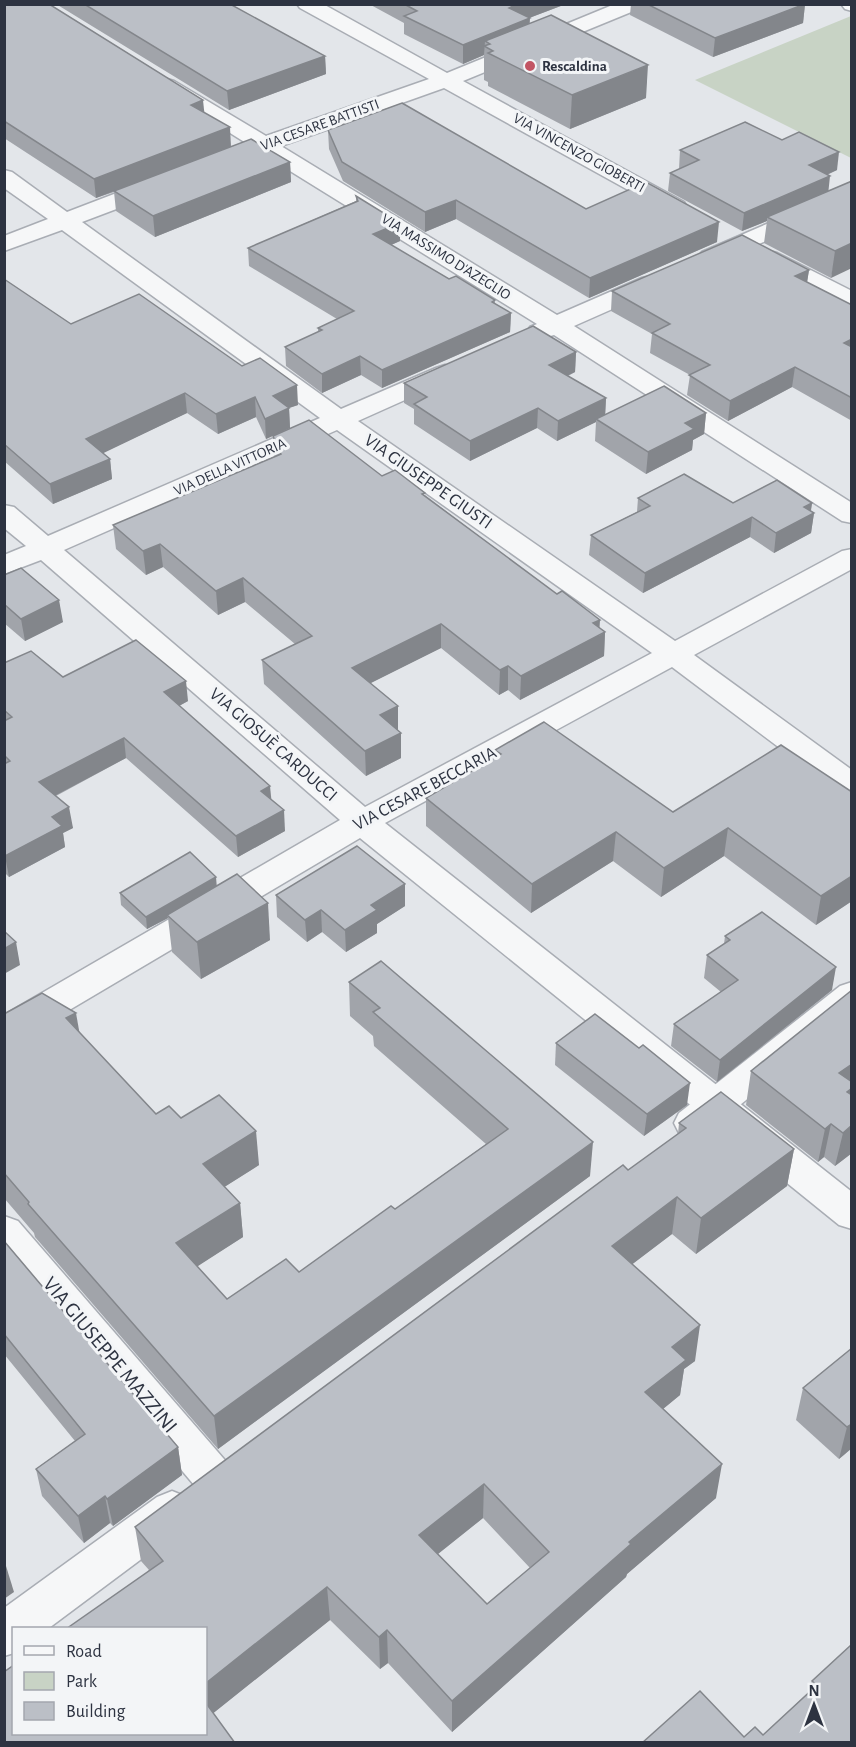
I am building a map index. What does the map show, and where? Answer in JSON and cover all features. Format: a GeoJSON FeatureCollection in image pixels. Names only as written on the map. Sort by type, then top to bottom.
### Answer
{"type":"FeatureCollection","features":[{"type":"Feature","properties":{"kind":"street","name":"VIA VINCENZO GIOBERTI"},"geometry":{"type":"LineString","coordinates":[[307,4],[690,215]]}},
{"type":"Feature","properties":{"kind":"street","name":"VIA CESARE BATTISTI"},"geometry":{"type":"LineString","coordinates":[[234,156],[447,80],[634,4]]}},
{"type":"Feature","properties":{"kind":"street","name":"VIA MASSIMO D'AZEGLIO"},"geometry":{"type":"LineString","coordinates":[[146,72],[556,325],[852,515]]}},
{"type":"Feature","properties":{"kind":"street","name":"VIA GIUSEPPE GIUSTI"},"geometry":{"type":"LineString","coordinates":[[4,177],[338,419],[675,655],[852,786]]}},
{"type":"Feature","properties":{"kind":"street"},"geometry":{"type":"LineString","coordinates":[[4,244],[180,177]]}},
{"type":"Feature","properties":{"kind":"street"},"geometry":{"type":"LineString","coordinates":[[512,344],[682,270],[731,238],[852,194]]}},
{"type":"Feature","properties":{"kind":"street"},"geometry":{"type":"LineString","coordinates":[[731,238],[852,301]]}},
{"type":"Feature","properties":{"kind":"street","name":"VIA DELLA VITTORIA"},"geometry":{"type":"LineString","coordinates":[[4,566],[469,363]]}},
{"type":"Feature","properties":{"kind":"street","name":"VIA GIOSUÈ CARDUCCI"},"geometry":{"type":"LineString","coordinates":[[4,513],[362,822],[852,1214]]}},
{"type":"Feature","properties":{"kind":"street","name":"VIA CESARE BECCARIA"},"geometry":{"type":"LineString","coordinates":[[4,1032],[362,822],[675,655],[852,557]]}},
{"type":"Feature","properties":{"kind":"street"},"geometry":{"type":"LineString","coordinates":[[669,1140],[717,1105],[852,996]]}},
{"type":"Feature","properties":{"kind":"street","name":"VIA GIUSEPPE MAZZINI"},"geometry":{"type":"LineString","coordinates":[[4,1232],[229,1468],[15,1627]]}},
{"type":"Feature","properties":{"kind":"green space"},"geometry":{"type":"Polygon","coordinates":[[[851,16],[851,158],[695,80],[851,16]]]}},
{"type":"Feature","properties":{"kind":"building"},"geometry":{"type":"Polygon","coordinates":[[[4,4],[49,4],[203,100],[191,105],[230,127],[94,179],[4,121],[4,4]]]}},
{"type":"Feature","properties":{"kind":"building"},"geometry":{"type":"Polygon","coordinates":[[[84,4],[230,4],[325,56],[227,91],[84,4]]]}},
{"type":"Feature","properties":{"kind":"building"},"geometry":{"type":"Polygon","coordinates":[[[404,4],[517,4],[509,8],[530,18],[463,45],[404,16],[417,11],[404,4]]]}},
{"type":"Feature","properties":{"kind":"building"},"geometry":{"type":"Polygon","coordinates":[[[647,4],[805,4],[715,38],[647,4]]]}},
{"type":"Feature","properties":{"kind":"building"},"geometry":{"type":"Polygon","coordinates":[[[551,15],[648,65],[572,95],[488,53],[493,51],[484,46],[490,44],[485,41],[551,15]]]}},
{"type":"Feature","properties":{"kind":"building"},"geometry":{"type":"Polygon","coordinates":[[[402,103],[586,209],[646,182],[719,222],[590,278],[456,200],[425,212],[342,162],[328,130],[402,103]]]}},
{"type":"Feature","properties":{"kind":"building"},"geometry":{"type":"Polygon","coordinates":[[[745,122],[782,140],[799,132],[839,152],[809,165],[830,176],[744,213],[670,173],[699,160],[680,150],[745,122]]]}},
{"type":"Feature","properties":{"kind":"building"},"geometry":{"type":"Polygon","coordinates":[[[251,139],[290,162],[153,216],[114,191],[251,139]]]}},
{"type":"Feature","properties":{"kind":"building"},"geometry":{"type":"Polygon","coordinates":[[[852,181],[852,243],[835,251],[767,217],[852,181]]]}},
{"type":"Feature","properties":{"kind":"building"},"geometry":{"type":"Polygon","coordinates":[[[356,196],[400,223],[373,234],[449,279],[456,276],[495,300],[492,302],[511,313],[382,370],[360,356],[322,374],[285,347],[322,330],[318,328],[354,311],[248,248],[358,201],[356,196]]]}},
{"type":"Feature","properties":{"kind":"building"},"geometry":{"type":"Polygon","coordinates":[[[742,235],[809,270],[795,276],[852,305],[852,339],[844,343],[852,347],[852,398],[795,367],[730,401],[689,375],[710,365],[652,333],[670,324],[612,291],[742,235]]]}},
{"type":"Feature","properties":{"kind":"building"},"geometry":{"type":"Polygon","coordinates":[[[4,279],[71,324],[139,294],[242,366],[260,358],[297,385],[273,396],[289,408],[265,419],[255,397],[216,414],[185,393],[86,439],[110,459],[50,484],[4,444],[4,279]]]}},
{"type":"Feature","properties":{"kind":"building"},"geometry":{"type":"Polygon","coordinates":[[[533,326],[576,352],[549,365],[606,398],[558,421],[538,408],[470,441],[414,404],[427,397],[404,383],[533,326]]]}},
{"type":"Feature","properties":{"kind":"building"},"geometry":{"type":"Polygon","coordinates":[[[664,386],[706,413],[685,423],[694,429],[648,452],[596,419],[664,386]]]}},
{"type":"Feature","properties":{"kind":"building"},"geometry":{"type":"Polygon","coordinates":[[[309,420],[382,476],[395,470],[425,493],[422,494],[557,594],[562,591],[600,620],[593,623],[605,632],[521,676],[508,666],[500,670],[441,624],[352,668],[398,706],[380,715],[401,733],[365,751],[262,660],[312,636],[243,578],[216,591],[160,544],[143,551],[113,525],[281,454],[273,436],[309,420]]]}},
{"type":"Feature","properties":{"kind":"building"},"geometry":{"type":"Polygon","coordinates":[[[684,474],[733,503],[777,480],[812,503],[804,507],[814,513],[776,533],[752,517],[645,573],[591,535],[650,506],[638,498],[684,474]]]}},
{"type":"Feature","properties":{"kind":"building"},"geometry":{"type":"Polygon","coordinates":[[[21,568],[59,600],[21,619],[4,604],[4,575],[21,568]]]}},
{"type":"Feature","properties":{"kind":"building"},"geometry":{"type":"Polygon","coordinates":[[[136,640],[186,681],[164,692],[270,786],[261,791],[284,810],[236,836],[124,738],[39,782],[69,807],[52,817],[62,826],[5,856],[4,764],[10,761],[4,755],[4,721],[12,717],[4,710],[4,663],[31,651],[63,677],[136,640]]]}},
{"type":"Feature","properties":{"kind":"building"},"geometry":{"type":"Polygon","coordinates":[[[544,722],[673,812],[781,745],[852,792],[852,876],[821,896],[728,828],[664,868],[616,832],[532,884],[426,798],[501,754],[495,750],[544,722]]]}},
{"type":"Feature","properties":{"kind":"building"},"geometry":{"type":"Polygon","coordinates":[[[357,846],[405,884],[371,905],[377,910],[345,930],[321,910],[305,920],[276,895],[357,846]]]}},
{"type":"Feature","properties":{"kind":"building"},"geometry":{"type":"Polygon","coordinates":[[[190,852],[216,877],[146,917],[120,893],[190,852]]]}},
{"type":"Feature","properties":{"kind":"building"},"geometry":{"type":"Polygon","coordinates":[[[237,874],[268,903],[197,942],[167,915],[237,874]]]}},
{"type":"Feature","properties":{"kind":"building"},"geometry":{"type":"Polygon","coordinates":[[[762,912],[836,967],[720,1060],[674,1024],[738,980],[707,955],[730,940],[725,936],[762,912]]]}},
{"type":"Feature","properties":{"kind":"building"},"geometry":{"type":"Polygon","coordinates":[[[4,931],[16,942],[4,949],[4,931]]]}},
{"type":"Feature","properties":{"kind":"building"},"geometry":{"type":"Polygon","coordinates":[[[381,961],[593,1142],[214,1416],[28,1204],[29,1202],[4,1173],[4,1014],[42,993],[76,1013],[66,1018],[156,1114],[169,1106],[181,1118],[219,1095],[256,1131],[203,1164],[240,1203],[176,1243],[227,1299],[286,1259],[299,1272],[391,1206],[395,1209],[508,1129],[373,1012],[380,1008],[349,982],[381,961]]]}},
{"type":"Feature","properties":{"kind":"building"},"geometry":{"type":"Polygon","coordinates":[[[852,990],[852,1064],[839,1073],[852,1082],[852,1088],[847,1092],[852,1095],[852,1125],[843,1133],[831,1124],[825,1129],[751,1071],[852,990]]]}},
{"type":"Feature","properties":{"kind":"building"},"geometry":{"type":"Polygon","coordinates":[[[595,1014],[639,1048],[643,1045],[690,1083],[647,1114],[556,1043],[595,1014]]]}},
{"type":"Feature","properties":{"kind":"building"},"geometry":{"type":"Polygon","coordinates":[[[721,1092],[794,1149],[701,1218],[677,1197],[612,1246],[700,1325],[672,1347],[686,1360],[645,1392],[722,1464],[629,1542],[631,1544],[452,1701],[387,1630],[379,1637],[327,1587],[207,1682],[207,1627],[69,1627],[163,1561],[135,1527],[623,1165],[628,1170],[686,1128],[679,1123],[721,1092]],[[484,1484],[419,1535],[487,1604],[549,1552],[484,1484]]]}},
{"type":"Feature","properties":{"kind":"building"},"geometry":{"type":"Polygon","coordinates":[[[4,1241],[178,1447],[107,1499],[105,1496],[78,1516],[36,1469],[85,1434],[4,1334],[4,1241]]]}},
{"type":"Feature","properties":{"kind":"building"},"geometry":{"type":"Polygon","coordinates":[[[852,1348],[852,1424],[847,1427],[803,1388],[852,1348]]]}},
{"type":"Feature","properties":{"kind":"building"},"geometry":{"type":"Polygon","coordinates":[[[851,1645],[852,1743],[642,1743],[700,1691],[744,1737],[755,1727],[763,1735],[817,1685],[812,1681],[851,1645]]]}},
{"type":"Feature","properties":{"kind":"building"},"geometry":{"type":"Polygon","coordinates":[[[12,1666],[12,1735],[207,1735],[207,1704],[235,1743],[4,1743],[4,1672],[12,1666]]]}},
{"type":"Feature","properties":{"kind":"place","name":"Rescaldina"},"geometry":{"type":"Point","coordinates":[530,66]}}]}
